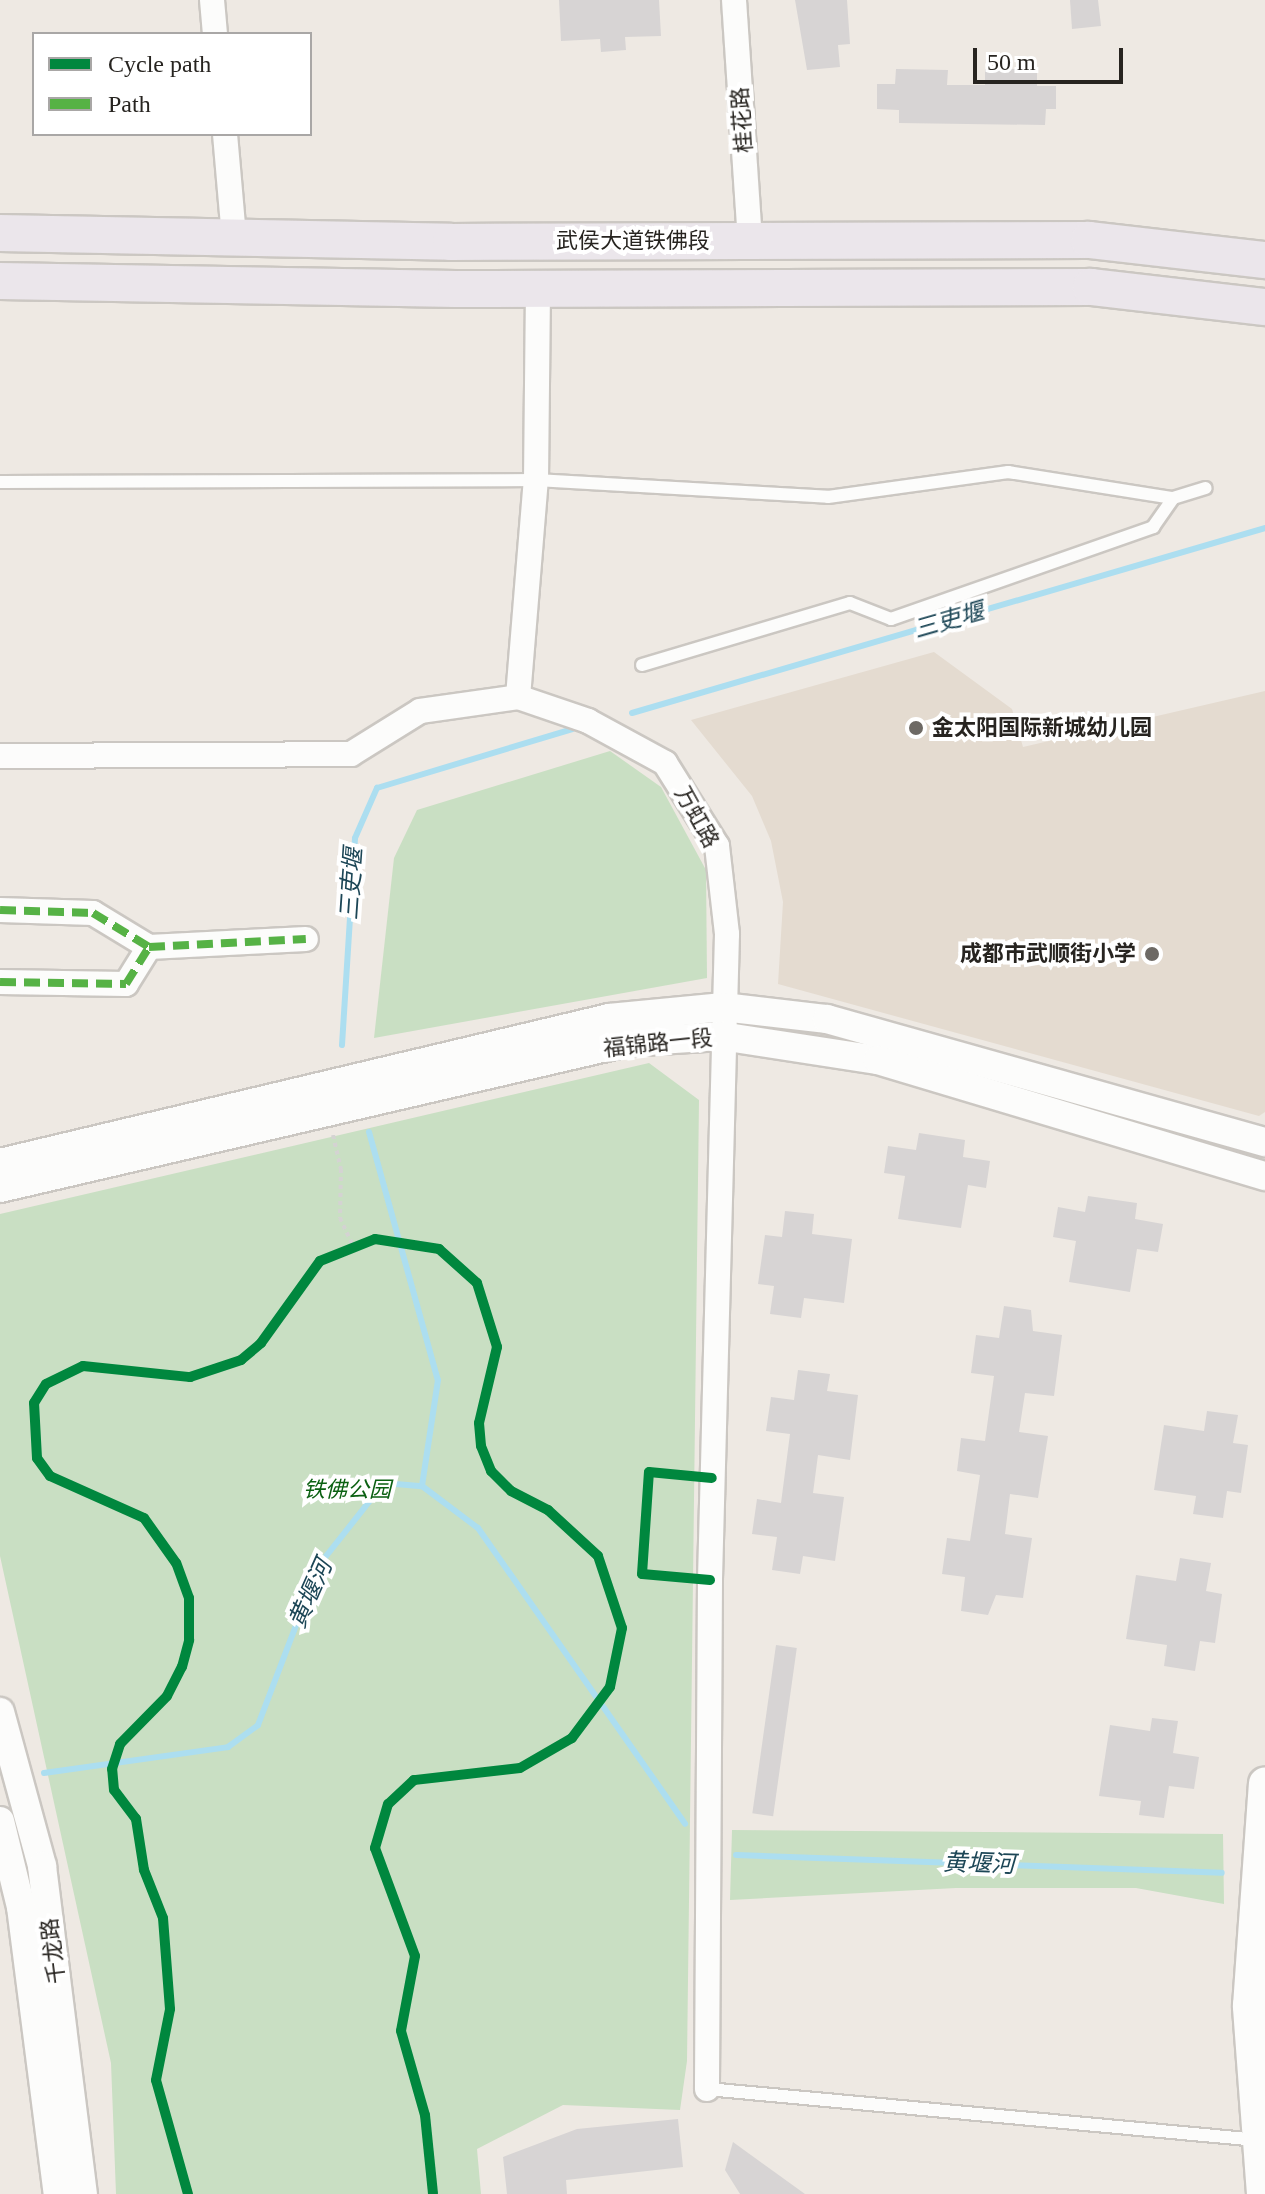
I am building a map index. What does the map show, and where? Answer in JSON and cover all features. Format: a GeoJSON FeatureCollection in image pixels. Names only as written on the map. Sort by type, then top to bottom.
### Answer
{"type":"FeatureCollection","features":[{"type":"Feature","properties":{"kind":"main road","name":"武侯大道铁佛段"},"geometry":{"type":"LineString","coordinates":[[0,233],[750,241],[1089,240],[1265,260]]}},
{"type":"Feature","properties":{"kind":"main road"},"geometry":{"type":"LineString","coordinates":[[0,281],[538,289],[1091,287],[1265,307]]}},
{"type":"Feature","properties":{"kind":"main road"},"geometry":{"type":"LineString","coordinates":[[1263,2194],[1250,1942],[1265,1784]]}},
{"type":"Feature","properties":{"kind":"street"},"geometry":{"type":"LineString","coordinates":[[212,0],[215,32]]}},
{"type":"Feature","properties":{"kind":"street","name":"桂花路"},"geometry":{"type":"LineString","coordinates":[[734,0],[750,241]]}},
{"type":"Feature","properties":{"kind":"street"},"geometry":{"type":"LineString","coordinates":[[225,136],[234,236]]}},
{"type":"Feature","properties":{"kind":"street"},"geometry":{"type":"LineString","coordinates":[[0,756],[351,754],[420,711],[518,697],[536,480],[538,289]]}},
{"type":"Feature","properties":{"kind":"street","name":"万虹路"},"geometry":{"type":"LineString","coordinates":[[518,697],[588,721],[665,763],[717,846],[727,934],[721,1036],[707,2089]]}},
{"type":"Feature","properties":{"kind":"street"},"geometry":{"type":"LineString","coordinates":[[0,910],[93,913],[149,947],[306,939]]}},
{"type":"Feature","properties":{"kind":"street"},"geometry":{"type":"LineString","coordinates":[[0,982],[126,984],[149,947]]}},
{"type":"Feature","properties":{"kind":"street","name":"福锦路一段"},"geometry":{"type":"LineString","coordinates":[[0,1163],[609,1018],[723,1007],[827,1019],[1265,1142]]}},
{"type":"Feature","properties":{"kind":"street","name":"福锦路一段"},"geometry":{"type":"LineString","coordinates":[[0,1188],[628,1042],[721,1036],[878,1060],[1265,1176]]}},
{"type":"Feature","properties":{"kind":"street","name":"千龙路"},"geometry":{"type":"LineString","coordinates":[[0,1712],[42,1866],[83,2194]]}},
{"type":"Feature","properties":{"kind":"street","name":"千龙路"},"geometry":{"type":"LineString","coordinates":[[0,1821],[21,1907],[58,2194]]}},
{"type":"Feature","properties":{"kind":"lane"},"geometry":{"type":"LineString","coordinates":[[0,482],[536,480],[828,497],[1008,472],[1173,498],[1205,488]]}},
{"type":"Feature","properties":{"kind":"lane"},"geometry":{"type":"LineString","coordinates":[[642,665],[850,603],[891,619],[1153,527],[1173,498]]}},
{"type":"Feature","properties":{"kind":"lane"},"geometry":{"type":"LineString","coordinates":[[707,2089],[1259,2141]]}},
{"type":"Feature","properties":{"kind":"path"},"geometry":{"type":"LineString","coordinates":[[328,1112],[341,1169],[340,1218],[358,1242],[339,1250]]}},
{"type":"Feature","properties":{"kind":"shaded area"},"geometry":{"type":"Polygon","coordinates":[[[934,652],[1012,709],[1023,747],[1265,691],[1265,1112],[1259,1116],[778,984],[783,902],[771,841],[752,796],[691,720],[934,652]]]}},
{"type":"Feature","properties":{"kind":"green space"},"geometry":{"type":"Polygon","coordinates":[[[610,751],[661,787],[706,870],[707,978],[374,1038],[394,858],[417,810],[610,751]]]}},
{"type":"Feature","properties":{"kind":"green space","name":"铁佛公园"},"geometry":{"type":"Polygon","coordinates":[[[649,1063],[699,1100],[687,2061],[680,2110],[563,2105],[477,2149],[481,2194],[116,2194],[111,2063],[0,1556],[0,1214],[649,1063]]]}},
{"type":"Feature","properties":{"kind":"green space"},"geometry":{"type":"Polygon","coordinates":[[[732,1830],[1223,1834],[1224,1904],[1136,1888],[956,1888],[730,1900],[732,1830]]]}},
{"type":"Feature","properties":{"kind":"building"},"geometry":{"type":"Polygon","coordinates":[[[559,0],[659,0],[661,36],[625,37],[626,50],[601,52],[600,39],[561,41],[559,0]]]}},
{"type":"Feature","properties":{"kind":"building"},"geometry":{"type":"Polygon","coordinates":[[[795,0],[847,0],[850,44],[838,45],[840,67],[807,70],[795,0]]]}},
{"type":"Feature","properties":{"kind":"building"},"geometry":{"type":"Polygon","coordinates":[[[1070,0],[1098,0],[1101,26],[1072,29],[1070,0]]]}},
{"type":"Feature","properties":{"kind":"building"},"geometry":{"type":"Polygon","coordinates":[[[896,69],[948,70],[947,85],[985,85],[985,69],[1037,69],[1037,86],[1056,86],[1056,109],[1046,109],[1045,125],[899,123],[899,110],[877,109],[877,84],[895,84],[896,69]]]}},
{"type":"Feature","properties":{"kind":"building"},"geometry":{"type":"Polygon","coordinates":[[[919,1133],[965,1140],[963,1157],[990,1161],[986,1188],[968,1185],[961,1228],[898,1219],[905,1176],[884,1173],[888,1146],[916,1150],[919,1133]]]}},
{"type":"Feature","properties":{"kind":"building"},"geometry":{"type":"Polygon","coordinates":[[[1088,1196],[1137,1203],[1135,1219],[1163,1224],[1158,1252],[1137,1249],[1130,1292],[1069,1282],[1076,1241],[1053,1237],[1058,1207],[1085,1212],[1088,1196]]]}},
{"type":"Feature","properties":{"kind":"building"},"geometry":{"type":"Polygon","coordinates":[[[785,1211],[814,1214],[812,1234],[852,1239],[844,1303],[804,1298],[801,1318],[770,1314],[774,1286],[758,1284],[765,1235],[782,1237],[785,1211]]]}},
{"type":"Feature","properties":{"kind":"building"},"geometry":{"type":"Polygon","coordinates":[[[1004,1306],[1031,1310],[1033,1331],[1062,1335],[1054,1396],[1025,1393],[1019,1432],[1048,1436],[1038,1498],[1010,1494],[1005,1534],[1032,1538],[1023,1598],[996,1595],[988,1615],[961,1611],[965,1577],[942,1574],[947,1538],[970,1541],[980,1475],[957,1471],[961,1438],[985,1441],[994,1376],[971,1373],[976,1335],[999,1338],[1004,1306]]]}},
{"type":"Feature","properties":{"kind":"building"},"geometry":{"type":"Polygon","coordinates":[[[798,1370],[830,1374],[827,1391],[858,1395],[850,1460],[818,1455],[813,1493],[844,1497],[835,1561],[803,1556],[800,1574],[772,1570],[777,1537],[752,1534],[757,1499],[781,1503],[790,1434],[766,1431],[771,1397],[794,1400],[798,1370]]]}},
{"type":"Feature","properties":{"kind":"building"},"geometry":{"type":"Polygon","coordinates":[[[1207,1411],[1238,1415],[1233,1443],[1248,1445],[1241,1493],[1227,1491],[1223,1518],[1193,1514],[1196,1496],[1154,1490],[1164,1425],[1204,1431],[1207,1411]]]}},
{"type":"Feature","properties":{"kind":"building"},"geometry":{"type":"Polygon","coordinates":[[[1180,1558],[1211,1563],[1206,1591],[1222,1594],[1215,1643],[1200,1641],[1195,1671],[1164,1666],[1167,1645],[1126,1639],[1136,1575],[1176,1581],[1180,1558]]]}},
{"type":"Feature","properties":{"kind":"building"},"geometry":{"type":"Polygon","coordinates":[[[776,1645],[797,1648],[773,1816],[752,1813],[776,1645]]]}},
{"type":"Feature","properties":{"kind":"building"},"geometry":{"type":"Polygon","coordinates":[[[1152,1718],[1178,1721],[1173,1753],[1199,1757],[1194,1789],[1169,1786],[1164,1818],[1139,1815],[1141,1801],[1099,1796],[1110,1725],[1150,1731],[1152,1718]]]}},
{"type":"Feature","properties":{"kind":"building"},"geometry":{"type":"Polygon","coordinates":[[[678,2119],[683,2167],[566,2180],[567,2194],[507,2194],[503,2157],[577,2129],[678,2119]]]}},
{"type":"Feature","properties":{"kind":"building"},"geometry":{"type":"Polygon","coordinates":[[[733,2142],[805,2194],[740,2194],[725,2170],[733,2142]]]}},
{"type":"Feature","properties":{"kind":"waterway","name":"三吏堰"},"geometry":{"type":"LineString","coordinates":[[632,713],[1265,528]]}},
{"type":"Feature","properties":{"kind":"waterway","name":"三吏堰"},"geometry":{"type":"LineString","coordinates":[[342,1045],[355,838],[377,788],[572,729]]}},
{"type":"Feature","properties":{"kind":"waterway","name":"三吏堰"},"geometry":{"type":"LineString","coordinates":[[369,1132],[438,1380],[422,1486]]}},
{"type":"Feature","properties":{"kind":"waterway","name":"黄堰河"},"geometry":{"type":"LineString","coordinates":[[44,1773],[228,1747],[258,1725],[319,1565],[384,1483],[422,1486],[478,1528],[685,1824]]}},
{"type":"Feature","properties":{"kind":"waterway","name":"黄堰河"},"geometry":{"type":"LineString","coordinates":[[736,1855],[1222,1873]]}},
{"type":"Feature","properties":{"kind":"marked path"},"geometry":{"type":"LineString","coordinates":[[0,910],[93,913],[149,947]]}},
{"type":"Feature","properties":{"kind":"marked path"},"geometry":{"type":"LineString","coordinates":[[0,982],[126,984],[149,947],[306,939]]}},
{"type":"Feature","properties":{"kind":"cycle path"},"geometry":{"type":"LineString","coordinates":[[188,2194],[156,2080],[170,2009],[163,1918],[144,1870],[136,1819],[114,1790],[112,1769],[120,1744],[167,1696],[182,1667],[189,1640],[189,1598],[176,1563],[144,1518],[50,1476],[37,1458],[34,1403],[46,1384],[83,1366],[190,1377],[241,1360],[261,1343],[320,1261],[375,1239],[439,1249],[477,1283],[497,1347],[479,1423],[481,1446],[491,1471],[511,1491],[548,1510],[598,1556],[622,1628],[610,1687],[572,1738],[520,1768],[414,1780],[388,1804],[375,1848],[415,1956],[401,2031],[425,2115],[433,2194]]}},
{"type":"Feature","properties":{"kind":"cycle path"},"geometry":{"type":"LineString","coordinates":[[710,1580],[642,1574],[649,1472],[712,1478]]}},
{"type":"Feature","properties":{"kind":"place","name":"金太阳国际新城幼儿园"},"geometry":{"type":"Point","coordinates":[916,728]}},
{"type":"Feature","properties":{"kind":"place","name":"成都市武顺街小学"},"geometry":{"type":"Point","coordinates":[1152,954]}}]}
